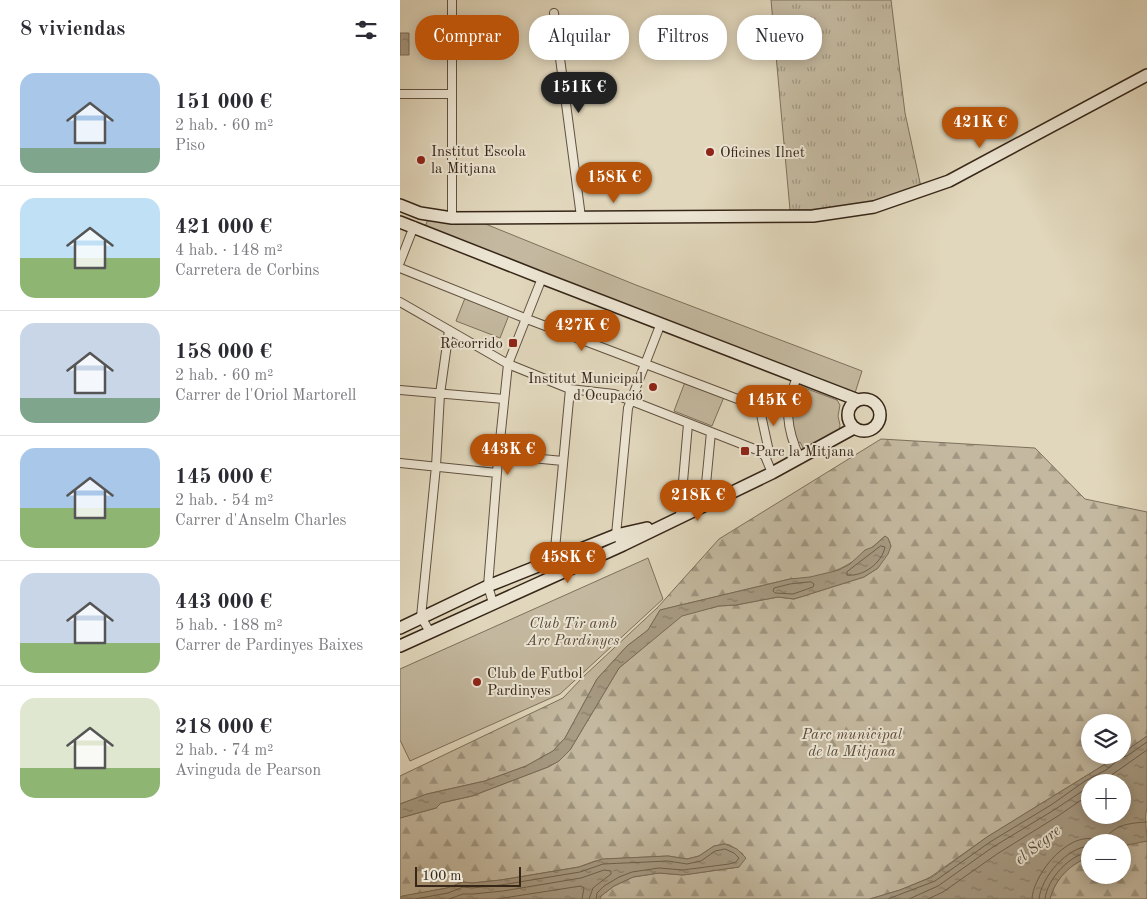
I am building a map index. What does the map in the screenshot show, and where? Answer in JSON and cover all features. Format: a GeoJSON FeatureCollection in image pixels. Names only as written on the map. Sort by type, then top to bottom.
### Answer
{"type":"FeatureCollection","features":[{"type":"Feature","properties":{"kind":"street"},"geometry":{"type":"LineString","coordinates":[[452,0],[452,218]]}},
{"type":"Feature","properties":{"kind":"street"},"geometry":{"type":"LineString","coordinates":[[554,13],[580,217]]}},
{"type":"Feature","properties":{"kind":"street"},"geometry":{"type":"LineString","coordinates":[[400,205],[420,213],[452,218],[807,216],[874,207],[949,181],[1147,75]]}},
{"type":"Feature","properties":{"kind":"street"},"geometry":{"type":"LineString","coordinates":[[400,94],[452,94]]}},
{"type":"Feature","properties":{"kind":"street"},"geometry":{"type":"LineString","coordinates":[[400,262],[420,213]]}},
{"type":"Feature","properties":{"kind":"street"},"geometry":{"type":"LineString","coordinates":[[400,222],[661,323],[852,401],[868,400],[873,402],[877,406],[880,416],[877,425],[864,432],[854,428],[848,416],[852,401]]}},
{"type":"Feature","properties":{"kind":"street"},"geometry":{"type":"LineString","coordinates":[[400,268],[758,408],[768,447],[765,456]]}},
{"type":"Feature","properties":{"kind":"street"},"geometry":{"type":"LineString","coordinates":[[493,603],[488,586],[498,455],[508,364],[542,278]]}},
{"type":"Feature","properties":{"kind":"street"},"geometry":{"type":"LineString","coordinates":[[400,302],[508,364],[570,389],[614,394],[757,450],[765,456],[772,473]]}},
{"type":"Feature","properties":{"kind":"street"},"geometry":{"type":"LineString","coordinates":[[623,545],[616,536],[628,408],[661,323]]}},
{"type":"Feature","properties":{"kind":"street"},"geometry":{"type":"LineString","coordinates":[[430,632],[421,617],[436,466],[440,394],[449,330]]}},
{"type":"Feature","properties":{"kind":"street"},"geometry":{"type":"LineString","coordinates":[[797,377],[790,394],[787,417],[793,443],[800,459]]}},
{"type":"Feature","properties":{"kind":"street"},"geometry":{"type":"LineString","coordinates":[[554,560],[570,389]]}},
{"type":"Feature","properties":{"kind":"street"},"geometry":{"type":"LineString","coordinates":[[400,390],[504,399]]}},
{"type":"Feature","properties":{"kind":"street"},"geometry":{"type":"LineString","coordinates":[[680,516],[688,424]]}},
{"type":"Feature","properties":{"kind":"street"},"geometry":{"type":"LineString","coordinates":[[400,646],[623,545],[800,459],[854,428]]}},
{"type":"Feature","properties":{"kind":"street"},"geometry":{"type":"LineString","coordinates":[[704,505],[711,432]]}},
{"type":"Feature","properties":{"kind":"street"},"geometry":{"type":"LineString","coordinates":[[498,455],[563,461]]}},
{"type":"Feature","properties":{"kind":"street"},"geometry":{"type":"LineString","coordinates":[[400,463],[497,473]]}},
{"type":"Feature","properties":{"kind":"street"},"geometry":{"type":"LineString","coordinates":[[400,628],[488,586],[554,560],[616,536],[665,524]]}},
{"type":"Feature","properties":{"kind":"green space"},"geometry":{"type":"Polygon","coordinates":[[[771,0],[891,0],[905,113],[921,187],[872,202],[827,209],[790,210],[776,60],[822,60],[822,15],[772,15],[771,0]]]}},
{"type":"Feature","properties":{"kind":"green space"},"geometry":{"type":"Polygon","coordinates":[[[428,219],[483,223],[636,285],[862,371],[855,393],[425,227],[428,219]]]}},
{"type":"Feature","properties":{"kind":"green space"},"geometry":{"type":"Polygon","coordinates":[[[465,298],[509,315],[500,338],[456,321],[465,298]]]}},
{"type":"Feature","properties":{"kind":"green space"},"geometry":{"type":"Polygon","coordinates":[[[685,382],[724,397],[712,426],[674,411],[685,382]]]}},
{"type":"Feature","properties":{"kind":"green space"},"geometry":{"type":"Polygon","coordinates":[[[802,387],[837,400],[840,405],[838,416],[839,432],[805,448],[803,448],[800,442],[797,444],[792,419],[794,394],[800,396],[802,387]]]}},
{"type":"Feature","properties":{"kind":"green space","name":"Parc municipal de la Mitjana"},"geometry":{"type":"Polygon","coordinates":[[[881,439],[1035,448],[1085,499],[1147,512],[1147,736],[1131,747],[1131,714],[1081,714],[1081,764],[1105,764],[1089,774],[1081,774],[1081,779],[987,837],[929,878],[900,890],[870,899],[600,899],[601,896],[614,886],[633,877],[659,873],[683,875],[739,867],[743,854],[730,845],[725,844],[714,846],[699,856],[687,859],[668,856],[607,859],[579,867],[501,880],[463,882],[447,888],[400,897],[400,818],[436,808],[441,803],[472,796],[559,761],[570,750],[619,668],[682,615],[719,606],[736,605],[778,597],[794,599],[864,577],[878,568],[890,542],[885,536],[853,561],[831,573],[790,579],[660,610],[648,630],[627,646],[597,679],[565,738],[553,751],[526,766],[485,781],[427,794],[400,804],[400,776],[563,698],[658,607],[719,539],[881,439]]]}},
{"type":"Feature","properties":{"kind":"green space","name":"Club de Futbol Pardinyes"},"geometry":{"type":"Polygon","coordinates":[[[648,558],[663,599],[560,694],[410,761],[400,740],[400,669],[648,558]]]}},
{"type":"Feature","properties":{"kind":"green space"},"geometry":{"type":"Polygon","coordinates":[[[1147,841],[1147,899],[1050,899],[1052,892],[1064,873],[1081,861],[1081,884],[1131,884],[1131,843],[1147,841]]]}},
{"type":"Feature","properties":{"kind":"water"},"geometry":{"type":"Polygon","coordinates":[[[400,33],[409,33],[409,55],[400,55],[400,33]]]}},
{"type":"Feature","properties":{"kind":"water"},"geometry":{"type":"Polygon","coordinates":[[[885,536],[888,538],[891,546],[888,554],[878,568],[864,577],[794,599],[778,597],[736,605],[719,606],[682,616],[619,668],[570,750],[559,761],[472,796],[441,803],[436,808],[400,818],[400,804],[427,794],[485,781],[526,766],[553,751],[565,738],[597,679],[627,646],[648,630],[660,610],[790,579],[810,577],[839,570],[850,564],[865,550],[873,547],[885,536]]]}},
{"type":"Feature","properties":{"kind":"water","name":"el Segre"},"geometry":{"type":"Polygon","coordinates":[[[1147,736],[1147,841],[1131,844],[1131,834],[1081,834],[1081,861],[1070,868],[1060,879],[1050,899],[870,899],[900,890],[932,877],[987,837],[1081,779],[1081,824],[1131,824],[1131,774],[1089,774],[1105,764],[1131,764],[1131,747],[1147,736]]]}},
{"type":"Feature","properties":{"kind":"water"},"geometry":{"type":"Polygon","coordinates":[[[725,844],[737,849],[746,858],[739,867],[683,875],[659,873],[633,877],[614,886],[601,896],[600,899],[400,899],[402,896],[447,888],[463,882],[501,880],[579,867],[602,859],[668,856],[687,859],[699,856],[714,846],[725,844]]]}},
{"type":"Feature","properties":{"kind":"place","name":"Oficines Ilnet"},"geometry":{"type":"Point","coordinates":[710,152]}},
{"type":"Feature","properties":{"kind":"place","name":"Institut Escola la Mitjana"},"geometry":{"type":"Point","coordinates":[421,160]}},
{"type":"Feature","properties":{"kind":"place","name":"Recorrido"},"geometry":{"type":"Point","coordinates":[513,343]}},
{"type":"Feature","properties":{"kind":"place","name":"Institut Municipal d'Ocupació"},"geometry":{"type":"Point","coordinates":[653,387]}},
{"type":"Feature","properties":{"kind":"place","name":"Parc la Mitjana"},"geometry":{"type":"Point","coordinates":[745,451]}},
{"type":"Feature","properties":{"kind":"place","name":"Club de Futbol Pardinyes"},"geometry":{"type":"Point","coordinates":[477,682]}},
{"type":"Feature","properties":{"kind":"park label","name":"Club Tir amb Arc Pardinyes"},"geometry":{"type":"Point","coordinates":[573,632]}}]}
